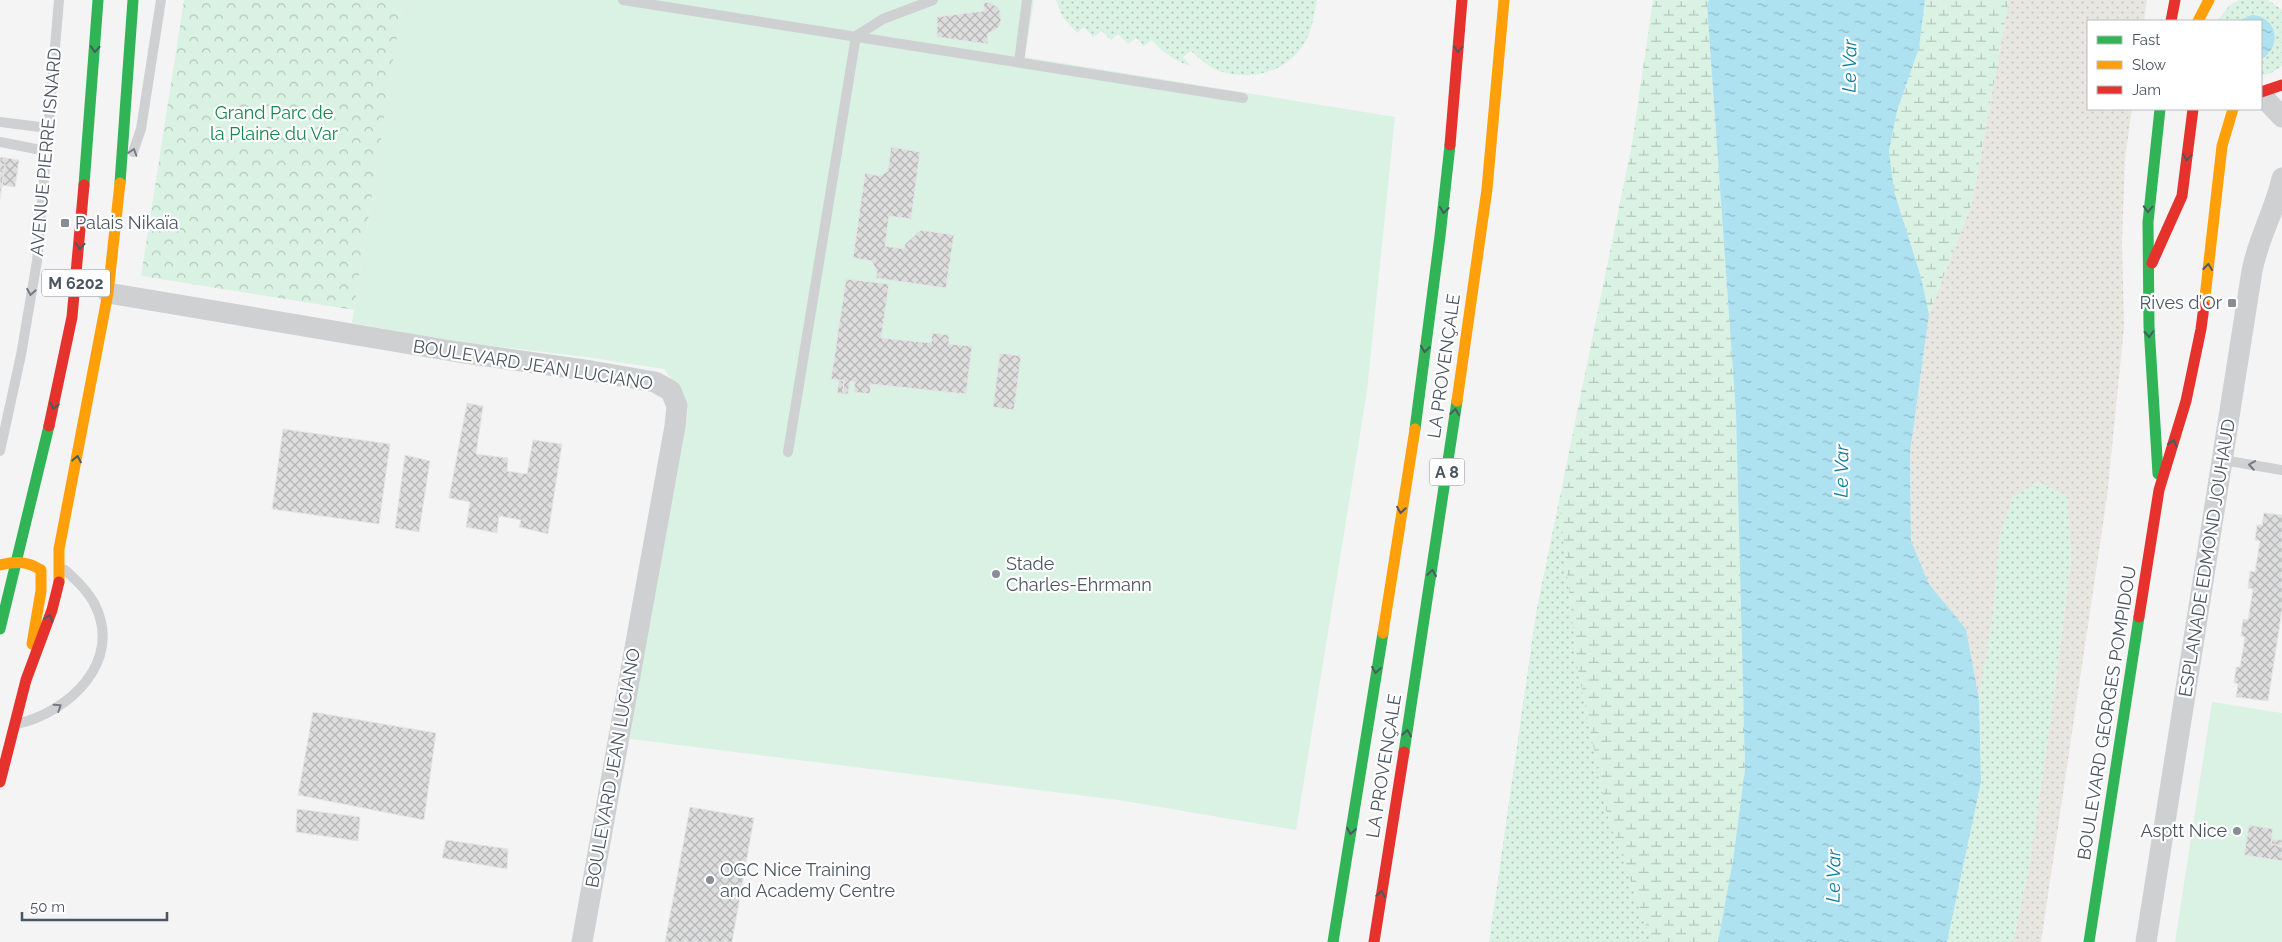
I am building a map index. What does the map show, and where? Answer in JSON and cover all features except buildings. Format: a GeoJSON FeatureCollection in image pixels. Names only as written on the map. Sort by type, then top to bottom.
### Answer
{"type":"FeatureCollection","features":[{"type":"Feature","properties":{"kind":"main road","name":"M 6202"},"geometry":{"type":"LineString","coordinates":[[0,629],[47,438],[72,317],[79,256],[98,0]]}},
{"type":"Feature","properties":{"kind":"main road","name":"M 6202"},"geometry":{"type":"LineString","coordinates":[[0,782],[26,680],[52,610],[60,578],[59,549],[65,513],[108,293],[119,198],[133,0]]}},
{"type":"Feature","properties":{"kind":"main road","name":"LA PROVENÇALE"},"geometry":{"type":"LineString","coordinates":[[1333,942],[1432,301],[1448,167],[1462,0]]}},
{"type":"Feature","properties":{"kind":"main road","name":"LA PROVENÇALE"},"geometry":{"type":"LineString","coordinates":[[1374,942],[1425,624],[1487,189],[1504,0]]}},
{"type":"Feature","properties":{"kind":"main road"},"geometry":{"type":"LineString","coordinates":[[2171,20],[2175,0]]}},
{"type":"Feature","properties":{"kind":"main road"},"geometry":{"type":"LineString","coordinates":[[2199,20],[2210,0]]}},
{"type":"Feature","properties":{"kind":"main road"},"geometry":{"type":"LineString","coordinates":[[2262,92],[2282,85]]}},
{"type":"Feature","properties":{"kind":"main road"},"geometry":{"type":"LineString","coordinates":[[2150,268],[2149,201],[2160,110]]}},
{"type":"Feature","properties":{"kind":"main road","name":"BOULEVARD GEORGES POMPIDOU"},"geometry":{"type":"LineString","coordinates":[[2159,490],[2149,326],[2150,268],[2182,196],[2193,110]]}},
{"type":"Feature","properties":{"kind":"main road","name":"BOULEVARD GEORGES POMPIDOU"},"geometry":{"type":"LineString","coordinates":[[2089,942],[2159,490],[2186,402],[2194,366],[2201,329],[2222,146],[2234,110]]}},
{"type":"Feature","properties":{"kind":"main road"},"geometry":{"type":"LineString","coordinates":[[0,565],[16,561],[33,563],[41,570],[42,576],[26,680]]}},
{"type":"Feature","properties":{"kind":"main road"},"geometry":{"type":"LineString","coordinates":[[0,722],[14,725]]}},
{"type":"Feature","properties":{"kind":"street"},"geometry":{"type":"LineString","coordinates":[[2262,98],[2282,117]]}},
{"type":"Feature","properties":{"kind":"street","name":"ESPLANADE EDMOND JOUHAUD"},"geometry":{"type":"LineString","coordinates":[[2146,942],[2255,256],[2276,202],[2282,178]]}},
{"type":"Feature","properties":{"kind":"street","name":"BOULEVARD JEAN LUCIANO"},"geometry":{"type":"LineString","coordinates":[[108,293],[458,352],[655,382],[671,392],[676,406],[675,426],[582,942]]}},
{"type":"Feature","properties":{"kind":"lane","name":"AVENUE PIERRE ISNARD"},"geometry":{"type":"LineString","coordinates":[[0,451],[21,355],[37,261],[59,0]]}},
{"type":"Feature","properties":{"kind":"lane"},"geometry":{"type":"LineString","coordinates":[[119,198],[141,129],[162,0]]}},
{"type":"Feature","properties":{"kind":"lane"},"geometry":{"type":"LineString","coordinates":[[623,0],[1243,98]]}},
{"type":"Feature","properties":{"kind":"lane"},"geometry":{"type":"LineString","coordinates":[[788,452],[856,36],[883,19],[933,0]]}},
{"type":"Feature","properties":{"kind":"lane"},"geometry":{"type":"LineString","coordinates":[[1020,62],[1027,0]]}},
{"type":"Feature","properties":{"kind":"lane"},"geometry":{"type":"LineString","coordinates":[[0,122],[48,128]]}},
{"type":"Feature","properties":{"kind":"lane"},"geometry":{"type":"LineString","coordinates":[[0,142],[46,151]]}},
{"type":"Feature","properties":{"kind":"lane"},"geometry":{"type":"LineString","coordinates":[[2223,460],[2282,470]]}},
{"type":"Feature","properties":{"kind":"lane"},"geometry":{"type":"LineString","coordinates":[[14,725],[33,720],[66,702],[78,692],[90,675],[100,654],[102,629],[95,605],[82,588],[60,566]]}},
{"type":"Feature","properties":{"kind":"green space","name":"Grand Parc de la Plaine du Var"},"geometry":{"type":"Polygon","coordinates":[[[184,0],[403,0],[354,310],[141,276],[184,0]]]}},
{"type":"Feature","properties":{"kind":"green space","name":"Stade Charles-Ehrmann"},"geometry":{"type":"Polygon","coordinates":[[[403,0],[1034,0],[1025,57],[1395,117],[1367,391],[1296,830],[1118,800],[623,738],[688,410],[683,395],[664,369],[586,357],[460,342],[352,323],[403,0]]]}},
{"type":"Feature","properties":{"kind":"green space"},"geometry":{"type":"Polygon","coordinates":[[[1056,0],[1317,0],[1309,34],[1296,54],[1277,68],[1266,72],[1243,75],[1219,71],[1191,51],[1183,57],[1191,66],[1185,64],[1160,49],[1152,40],[1144,46],[1136,38],[1128,44],[1118,34],[1111,40],[1102,31],[1093,37],[1084,27],[1077,33],[1062,16],[1056,0]]]}},
{"type":"Feature","properties":{"kind":"green space"},"geometry":{"type":"Polygon","coordinates":[[[1653,0],[1709,0],[1707,5],[1736,414],[1745,769],[1733,860],[1718,942],[1652,942],[1607,814],[1578,670],[1559,501],[1632,144],[1653,0]]]}},
{"type":"Feature","properties":{"kind":"green space"},"geometry":{"type":"Polygon","coordinates":[[[1925,0],[2009,0],[1972,204],[1929,314],[1921,277],[1894,191],[1889,151],[1897,111],[1919,48],[1925,0]]]}},
{"type":"Feature","properties":{"kind":"green space"},"geometry":{"type":"Polygon","coordinates":[[[2239,0],[2268,0],[2282,10],[2282,66],[2262,76],[2262,20],[2218,20],[2229,6],[2239,0]]]}},
{"type":"Feature","properties":{"kind":"green space"},"geometry":{"type":"Polygon","coordinates":[[[2038,482],[2067,496],[2071,559],[2048,740],[2028,872],[2013,942],[1947,942],[1981,782],[1979,699],[1993,616],[1999,538],[2013,497],[2038,482]]]}},
{"type":"Feature","properties":{"kind":"green space"},"geometry":{"type":"Polygon","coordinates":[[[1559,501],[1578,670],[1607,814],[1652,942],[1489,942],[1536,613],[1559,501]]]}},
{"type":"Feature","properties":{"kind":"green space","name":"Asptt Nice"},"geometry":{"type":"Polygon","coordinates":[[[2212,702],[2282,713],[2282,942],[2175,942],[2212,702]]]}},
{"type":"Feature","properties":{"kind":"sand"},"geometry":{"type":"Polygon","coordinates":[[[2009,0],[2147,0],[2144,20],[2087,20],[2087,110],[2132,110],[2125,158],[2122,242],[2124,327],[2107,497],[2041,942],[2013,942],[2028,872],[2048,740],[2071,560],[2067,496],[2038,482],[2013,497],[1999,538],[1993,616],[1979,699],[1966,629],[1929,584],[1911,541],[1910,453],[1929,314],[1972,204],[2009,0]]]}},
{"type":"Feature","properties":{"kind":"water","name":"Le Var"},"geometry":{"type":"Polygon","coordinates":[[[1709,0],[1925,0],[1919,48],[1897,111],[1889,151],[1894,191],[1921,277],[1929,314],[1910,453],[1911,541],[1929,584],[1966,629],[1979,699],[1981,782],[1947,942],[1718,942],[1733,860],[1745,769],[1736,414],[1707,5],[1709,0]]]}},
{"type":"Feature","properties":{"kind":"water"},"geometry":{"type":"Polygon","coordinates":[[[2252,15],[2261,17],[2272,26],[2274,33],[2273,47],[2262,59],[2262,20],[2240,20],[2252,15]]]}},
{"type":"Feature","properties":{"kind":"traffic: fast"},"geometry":{"type":"LineString","coordinates":[[84,185],[98,0]]}},
{"type":"Feature","properties":{"kind":"traffic: fast"},"geometry":{"type":"LineString","coordinates":[[120,183],[133,0]]}},
{"type":"Feature","properties":{"kind":"traffic: fast"},"geometry":{"type":"LineString","coordinates":[[2158,474],[2149,326],[2148,222],[2160,110]]}},
{"type":"Feature","properties":{"kind":"traffic: fast"},"geometry":{"type":"LineString","coordinates":[[1415,429],[1450,145]]}},
{"type":"Feature","properties":{"kind":"traffic: fast"},"geometry":{"type":"LineString","coordinates":[[1404,752],[1457,401]]}},
{"type":"Feature","properties":{"kind":"traffic: fast"},"geometry":{"type":"LineString","coordinates":[[0,629],[49,426]]}},
{"type":"Feature","properties":{"kind":"traffic: fast"},"geometry":{"type":"LineString","coordinates":[[2089,942],[2139,617]]}},
{"type":"Feature","properties":{"kind":"traffic: fast"},"geometry":{"type":"LineString","coordinates":[[1333,942],[1383,633]]}},
{"type":"Feature","properties":{"kind":"traffic: slow"},"geometry":{"type":"LineString","coordinates":[[1457,401],[1487,189],[1504,0]]}},
{"type":"Feature","properties":{"kind":"traffic: slow"},"geometry":{"type":"LineString","coordinates":[[2199,20],[2209,0]]}},
{"type":"Feature","properties":{"kind":"traffic: slow"},"geometry":{"type":"LineString","coordinates":[[2204,306],[2222,146],[2233,110]]}},
{"type":"Feature","properties":{"kind":"traffic: slow"},"geometry":{"type":"LineString","coordinates":[[59,582],[59,549],[108,293],[120,183]]}},
{"type":"Feature","properties":{"kind":"traffic: slow"},"geometry":{"type":"LineString","coordinates":[[1383,633],[1415,429]]}},
{"type":"Feature","properties":{"kind":"traffic: slow"},"geometry":{"type":"LineString","coordinates":[[0,565],[21,563],[41,570],[41,591],[32,644]]}},
{"type":"Feature","properties":{"kind":"traffic: jam"},"geometry":{"type":"LineString","coordinates":[[1450,145],[1462,0]]}},
{"type":"Feature","properties":{"kind":"traffic: jam"},"geometry":{"type":"LineString","coordinates":[[2171,20],[2175,0]]}},
{"type":"Feature","properties":{"kind":"traffic: jam"},"geometry":{"type":"LineString","coordinates":[[2262,92],[2282,85]]}},
{"type":"Feature","properties":{"kind":"traffic: jam"},"geometry":{"type":"LineString","coordinates":[[2152,263],[2182,196],[2193,110]]}},
{"type":"Feature","properties":{"kind":"traffic: jam"},"geometry":{"type":"LineString","coordinates":[[49,426],[72,317],[84,185]]}},
{"type":"Feature","properties":{"kind":"traffic: jam"},"geometry":{"type":"LineString","coordinates":[[2139,617],[2159,490],[2186,401],[2204,306]]}},
{"type":"Feature","properties":{"kind":"traffic: jam"},"geometry":{"type":"LineString","coordinates":[[0,782],[26,680],[52,610],[59,582]]}},
{"type":"Feature","properties":{"kind":"traffic: jam"},"geometry":{"type":"LineString","coordinates":[[1374,942],[1404,752]]}},
{"type":"Feature","properties":{"kind":"place","name":"Palais Nikaïa"},"geometry":{"type":"Point","coordinates":[65,223]}},
{"type":"Feature","properties":{"kind":"place","name":"Rives d’Or"},"geometry":{"type":"Point","coordinates":[2232,303]}},
{"type":"Feature","properties":{"kind":"place","name":"Stade Charles-Ehrmann"},"geometry":{"type":"Point","coordinates":[996,574]}},
{"type":"Feature","properties":{"kind":"place","name":"Asptt Nice"},"geometry":{"type":"Point","coordinates":[2237,831]}},
{"type":"Feature","properties":{"kind":"place","name":"OGC Nice Training and Academy Centre"},"geometry":{"type":"Point","coordinates":[710,880]}}]}
